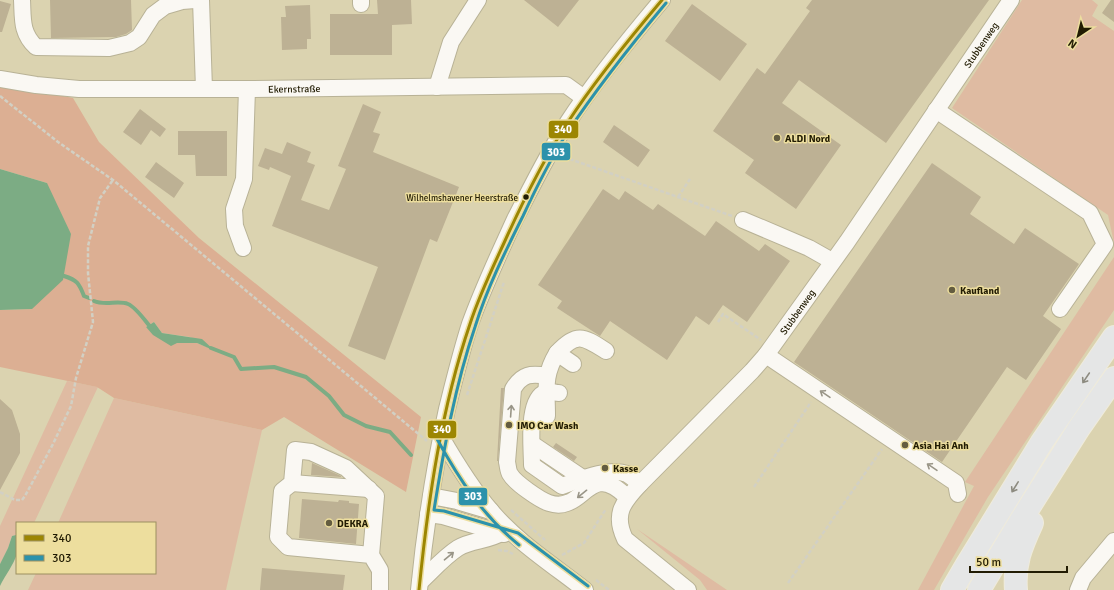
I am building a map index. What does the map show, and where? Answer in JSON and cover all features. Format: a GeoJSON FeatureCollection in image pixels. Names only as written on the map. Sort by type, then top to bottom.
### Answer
{"type":"FeatureCollection","features":[{"type":"Feature","properties":{"kind":"highway"},"geometry":{"type":"LineString","coordinates":[[952,590],[1042,442],[1114,337]]}},
{"type":"Feature","properties":{"kind":"highway"},"geometry":{"type":"LineString","coordinates":[[979,590],[1017,526],[1079,428],[1114,378]]}},
{"type":"Feature","properties":{"kind":"highway"},"geometry":{"type":"LineString","coordinates":[[1016,590],[1015,570],[1022,547],[1033,520],[1076,450],[1079,428]]}},
{"type":"Feature","properties":{"kind":"street"},"geometry":{"type":"LineString","coordinates":[[22,0],[24,27],[28,40],[36,47],[109,48],[130,43],[139,37],[161,3],[194,0]]}},
{"type":"Feature","properties":{"kind":"street"},"geometry":{"type":"LineString","coordinates":[[201,0],[204,89]]}},
{"type":"Feature","properties":{"kind":"street"},"geometry":{"type":"LineString","coordinates":[[438,87],[451,42],[478,0]]}},
{"type":"Feature","properties":{"kind":"street"},"geometry":{"type":"LineString","coordinates":[[420,586],[431,496],[434,439],[455,377],[470,325],[492,268],[548,156],[584,98],[662,0]]}},
{"type":"Feature","properties":{"kind":"street","name":"Stubbenweg"},"geometry":{"type":"LineString","coordinates":[[624,502],[752,371],[769,351],[847,242],[1012,0]]}},
{"type":"Feature","properties":{"kind":"street","name":"Ekernstraße"},"geometry":{"type":"LineString","coordinates":[[0,79],[36,85],[79,89],[247,89],[566,85],[584,98]]}},
{"type":"Feature","properties":{"kind":"street"},"geometry":{"type":"LineString","coordinates":[[243,248],[235,226],[234,209],[244,179],[247,89]]}},
{"type":"Feature","properties":{"kind":"street"},"geometry":{"type":"LineString","coordinates":[[936,110],[1090,214],[1105,244],[1060,309]]}},
{"type":"Feature","properties":{"kind":"street"},"geometry":{"type":"LineString","coordinates":[[743,220],[809,248],[832,261]]}},
{"type":"Feature","properties":{"kind":"street"},"geometry":{"type":"LineString","coordinates":[[547,416],[553,392],[547,376],[551,363],[567,342],[578,338],[589,340],[606,351]]}},
{"type":"Feature","properties":{"kind":"street"},"geometry":{"type":"LineString","coordinates":[[769,351],[819,390],[956,484],[958,494]]}},
{"type":"Feature","properties":{"kind":"street"},"geometry":{"type":"LineString","coordinates":[[558,353],[573,364]]}},
{"type":"Feature","properties":{"kind":"street"},"geometry":{"type":"LineString","coordinates":[[547,376],[535,374],[526,376],[518,381],[513,389],[507,462],[509,473],[517,483],[548,503],[558,505],[576,500],[595,484],[603,483],[612,486],[624,502],[619,519],[620,529],[625,539],[688,590]]}},
{"type":"Feature","properties":{"kind":"street"},"geometry":{"type":"LineString","coordinates":[[553,392],[540,397],[536,403],[531,422],[532,465],[562,486],[601,474],[619,472],[628,475],[640,484]]}},
{"type":"Feature","properties":{"kind":"street"},"geometry":{"type":"LineString","coordinates":[[434,439],[458,465],[509,535]]}},
{"type":"Feature","properties":{"kind":"street"},"geometry":{"type":"LineString","coordinates":[[292,483],[295,450],[311,452],[346,468],[376,496],[371,555],[380,570],[380,590]]}},
{"type":"Feature","properties":{"kind":"street"},"geometry":{"type":"LineString","coordinates":[[369,489],[292,483],[282,491],[278,536],[288,547],[371,555]]}},
{"type":"Feature","properties":{"kind":"street"},"geometry":{"type":"LineString","coordinates":[[431,496],[457,501],[491,511]]}},
{"type":"Feature","properties":{"kind":"street"},"geometry":{"type":"LineString","coordinates":[[428,514],[442,516],[509,535],[588,583]]}},
{"type":"Feature","properties":{"kind":"street"},"geometry":{"type":"LineString","coordinates":[[420,586],[458,548],[474,541],[509,535]]}},
{"type":"Feature","properties":{"kind":"street"},"geometry":{"type":"LineString","coordinates":[[1078,590],[1083,578],[1114,541]]}},
{"type":"Feature","properties":{"kind":"path"},"geometry":{"type":"LineString","coordinates":[[0,96],[58,142],[113,180],[434,439]]}},
{"type":"Feature","properties":{"kind":"path"},"geometry":{"type":"LineString","coordinates":[[560,164],[568,151]]}},
{"type":"Feature","properties":{"kind":"path"},"geometry":{"type":"LineString","coordinates":[[564,157],[743,220]]}},
{"type":"Feature","properties":{"kind":"path"},"geometry":{"type":"LineString","coordinates":[[678,197],[690,179]]}},
{"type":"Feature","properties":{"kind":"path"},"geometry":{"type":"LineString","coordinates":[[0,492],[15,500],[22,500],[53,444],[70,406],[77,374],[93,322],[88,273],[88,246],[100,198],[113,180]]}},
{"type":"Feature","properties":{"kind":"path"},"geometry":{"type":"LineString","coordinates":[[464,402],[505,279]]}},
{"type":"Feature","properties":{"kind":"path"},"geometry":{"type":"LineString","coordinates":[[718,322],[723,314],[769,351]]}},
{"type":"Feature","properties":{"kind":"path"},"geometry":{"type":"LineString","coordinates":[[754,486],[819,390]]}},
{"type":"Feature","properties":{"kind":"path"},"geometry":{"type":"LineString","coordinates":[[788,583],[888,438]]}},
{"type":"Feature","properties":{"kind":"path"},"geometry":{"type":"LineString","coordinates":[[562,555],[584,543],[608,507],[624,502]]}},
{"type":"Feature","properties":{"kind":"path"},"geometry":{"type":"LineString","coordinates":[[510,509],[546,541]]}},
{"type":"Feature","properties":{"kind":"path"},"geometry":{"type":"LineString","coordinates":[[495,550],[507,551],[518,556]]}},
{"type":"Feature","properties":{"kind":"path"},"geometry":{"type":"LineString","coordinates":[[557,551],[568,560]]}},
{"type":"Feature","properties":{"kind":"path"},"geometry":{"type":"LineString","coordinates":[[588,583],[609,590]]}},
{"type":"Feature","properties":{"kind":"shaded area"},"geometry":{"type":"Polygon","coordinates":[[[1022,0],[1092,0],[1098,5],[1092,16],[1114,31],[1114,243],[1108,215],[952,108],[1022,0]]]}},
{"type":"Feature","properties":{"kind":"shaded area"},"geometry":{"type":"Polygon","coordinates":[[[0,83],[73,98],[99,142],[199,238],[421,417],[406,492],[284,417],[262,430],[114,398],[97,387],[0,367],[0,310],[32,309],[47,183],[0,169],[0,83]],[[154,322],[146,327],[177,343],[197,343],[214,350],[190,337],[162,333],[154,322]]]}},
{"type":"Feature","properties":{"kind":"shaded area"},"geometry":{"type":"Polygon","coordinates":[[[0,169],[47,183],[71,234],[63,280],[32,309],[0,310],[0,169]]]}},
{"type":"Feature","properties":{"kind":"shaded area"},"geometry":{"type":"Polygon","coordinates":[[[1114,257],[1114,310],[988,497],[934,590],[918,590],[974,486],[965,482],[1114,257]]]}},
{"type":"Feature","properties":{"kind":"shaded area"},"geometry":{"type":"Polygon","coordinates":[[[154,322],[162,333],[202,339],[215,351],[197,343],[177,343],[171,346],[153,335],[146,327],[154,322]]]}},
{"type":"Feature","properties":{"kind":"shaded area"},"geometry":{"type":"Polygon","coordinates":[[[67,381],[98,387],[34,522],[16,522],[16,535],[12,536],[0,564],[0,526],[67,381]]]}},
{"type":"Feature","properties":{"kind":"shaded area"},"geometry":{"type":"Polygon","coordinates":[[[114,398],[262,430],[226,590],[28,590],[36,574],[156,574],[156,522],[58,522],[114,398]]]}},
{"type":"Feature","properties":{"kind":"shaded area"},"geometry":{"type":"Polygon","coordinates":[[[637,529],[727,590],[707,590],[700,580],[637,529]]]}},
{"type":"Feature","properties":{"kind":"shaded area"},"geometry":{"type":"Polygon","coordinates":[[[16,535],[16,556],[0,586],[0,564],[12,536],[16,535]]]}},
{"type":"Feature","properties":{"kind":"building"},"geometry":{"type":"Polygon","coordinates":[[[50,0],[131,0],[132,30],[126,34],[116,37],[51,38],[50,0]]]}},
{"type":"Feature","properties":{"kind":"building"},"geometry":{"type":"Polygon","coordinates":[[[377,0],[411,0],[412,24],[392,25],[392,55],[330,55],[330,14],[378,14],[377,0]]]}},
{"type":"Feature","properties":{"kind":"building"},"geometry":{"type":"Polygon","coordinates":[[[524,0],[579,0],[558,27],[524,0]]]}},
{"type":"Feature","properties":{"kind":"building"},"geometry":{"type":"Polygon","coordinates":[[[812,0],[989,0],[886,143],[799,80],[782,103],[841,145],[796,209],[745,173],[754,160],[713,131],[757,68],[765,74],[810,11],[806,8],[812,0]]]}},
{"type":"Feature","properties":{"kind":"building"},"geometry":{"type":"Polygon","coordinates":[[[1111,0],[1114,0],[1114,22],[1102,13],[1111,0]]]}},
{"type":"Feature","properties":{"kind":"building"},"geometry":{"type":"Polygon","coordinates":[[[0,1],[11,4],[2,32],[0,32],[0,1]]]}},
{"type":"Feature","properties":{"kind":"building"},"geometry":{"type":"Polygon","coordinates":[[[692,4],[747,44],[720,81],[665,41],[692,4]]]}},
{"type":"Feature","properties":{"kind":"building"},"geometry":{"type":"Polygon","coordinates":[[[310,5],[311,39],[307,39],[307,49],[282,50],[281,17],[286,17],[285,6],[310,5]]]}},
{"type":"Feature","properties":{"kind":"building"},"geometry":{"type":"Polygon","coordinates":[[[363,104],[381,112],[373,132],[380,134],[373,152],[459,187],[437,242],[430,239],[385,360],[348,346],[378,267],[272,226],[291,176],[270,167],[269,170],[258,166],[265,148],[282,154],[287,142],[311,152],[307,162],[315,165],[301,200],[329,210],[346,169],[338,166],[363,104]]]}},
{"type":"Feature","properties":{"kind":"building"},"geometry":{"type":"Polygon","coordinates":[[[140,109],[166,129],[160,137],[151,130],[141,145],[123,132],[140,109]]]}},
{"type":"Feature","properties":{"kind":"building"},"geometry":{"type":"Polygon","coordinates":[[[614,125],[650,150],[638,167],[603,142],[614,125]]]}},
{"type":"Feature","properties":{"kind":"building"},"geometry":{"type":"Polygon","coordinates":[[[178,131],[227,131],[227,176],[196,176],[195,155],[178,155],[178,131]]]}},
{"type":"Feature","properties":{"kind":"building"},"geometry":{"type":"Polygon","coordinates":[[[156,162],[184,183],[174,198],[145,177],[156,162]]]}},
{"type":"Feature","properties":{"kind":"building","name":"Kaufland"},"geometry":{"type":"Polygon","coordinates":[[[932,163],[981,197],[970,214],[1014,244],[1025,228],[1079,264],[1043,316],[1061,329],[1026,380],[1007,367],[942,462],[794,362],[932,163]]]}},
{"type":"Feature","properties":{"kind":"building"},"geometry":{"type":"Polygon","coordinates":[[[603,189],[619,200],[625,191],[653,210],[658,204],[705,236],[716,221],[759,251],[765,244],[790,261],[747,322],[723,305],[709,325],[696,316],[667,360],[610,321],[600,336],[557,308],[562,301],[538,285],[603,189]]]}},
{"type":"Feature","properties":{"kind":"building"},"geometry":{"type":"Polygon","coordinates":[[[501,388],[504,388],[497,461],[501,388]]]}},
{"type":"Feature","properties":{"kind":"building"},"geometry":{"type":"Polygon","coordinates":[[[0,399],[12,410],[20,434],[20,453],[0,490],[0,399]]]}},
{"type":"Feature","properties":{"kind":"building"},"geometry":{"type":"Polygon","coordinates":[[[556,443],[577,457],[574,461],[553,447],[556,443]]]}},
{"type":"Feature","properties":{"kind":"building"},"geometry":{"type":"Polygon","coordinates":[[[312,463],[341,476],[341,477],[311,475],[312,463]]]}},
{"type":"Feature","properties":{"kind":"building","name":"DEKRA"},"geometry":{"type":"Polygon","coordinates":[[[302,499],[338,502],[339,500],[359,504],[356,544],[299,538],[302,499]]]}},
{"type":"Feature","properties":{"kind":"building"},"geometry":{"type":"Polygon","coordinates":[[[262,568],[345,575],[343,590],[260,590],[262,568]]]}},
{"type":"Feature","properties":{"kind":"waterway"},"geometry":{"type":"LineString","coordinates":[[64,276],[77,283],[84,296],[89,298]]}},
{"type":"Feature","properties":{"kind":"waterway"},"geometry":{"type":"LineString","coordinates":[[94,301],[103,303],[128,304],[138,311],[152,329]]}},
{"type":"Feature","properties":{"kind":"waterway"},"geometry":{"type":"LineString","coordinates":[[211,348],[234,357],[241,369],[274,367],[306,377],[329,396],[344,415],[366,426],[390,432],[411,455]]}},
{"type":"Feature","properties":{"kind":"transit line","name":"340"},"geometry":{"type":"LineString","coordinates":[[419,590],[431,489],[443,422],[460,356],[482,293],[526,196],[559,136],[601,75],[662,0]]}},
{"type":"Feature","properties":{"kind":"transit line","name":"303"},"geometry":{"type":"LineString","coordinates":[[588,586],[518,533],[444,511],[434,510],[446,440],[456,394],[468,349],[485,298],[497,270],[538,185],[567,133],[615,67],[666,3]]}},
{"type":"Feature","properties":{"kind":"transit line","name":"303"},"geometry":{"type":"LineString","coordinates":[[437,439],[463,482],[483,509],[494,522],[519,545]]}},
{"type":"Feature","properties":{"kind":"place","name":"ALDI Nord"},"geometry":{"type":"Point","coordinates":[777,138]}},
{"type":"Feature","properties":{"kind":"place","name":"Wilhelmshavener Heerstraße"},"geometry":{"type":"Point","coordinates":[526,197]}},
{"type":"Feature","properties":{"kind":"place","name":"Kaufland"},"geometry":{"type":"Point","coordinates":[952,290]}},
{"type":"Feature","properties":{"kind":"place","name":"IMO Car Wash"},"geometry":{"type":"Point","coordinates":[509,425]}},
{"type":"Feature","properties":{"kind":"place","name":"Asia Hai Anh"},"geometry":{"type":"Point","coordinates":[905,445]}},
{"type":"Feature","properties":{"kind":"place","name":"Kasse"},"geometry":{"type":"Point","coordinates":[605,468]}},
{"type":"Feature","properties":{"kind":"place","name":"DEKRA"},"geometry":{"type":"Point","coordinates":[329,523]}}]}
